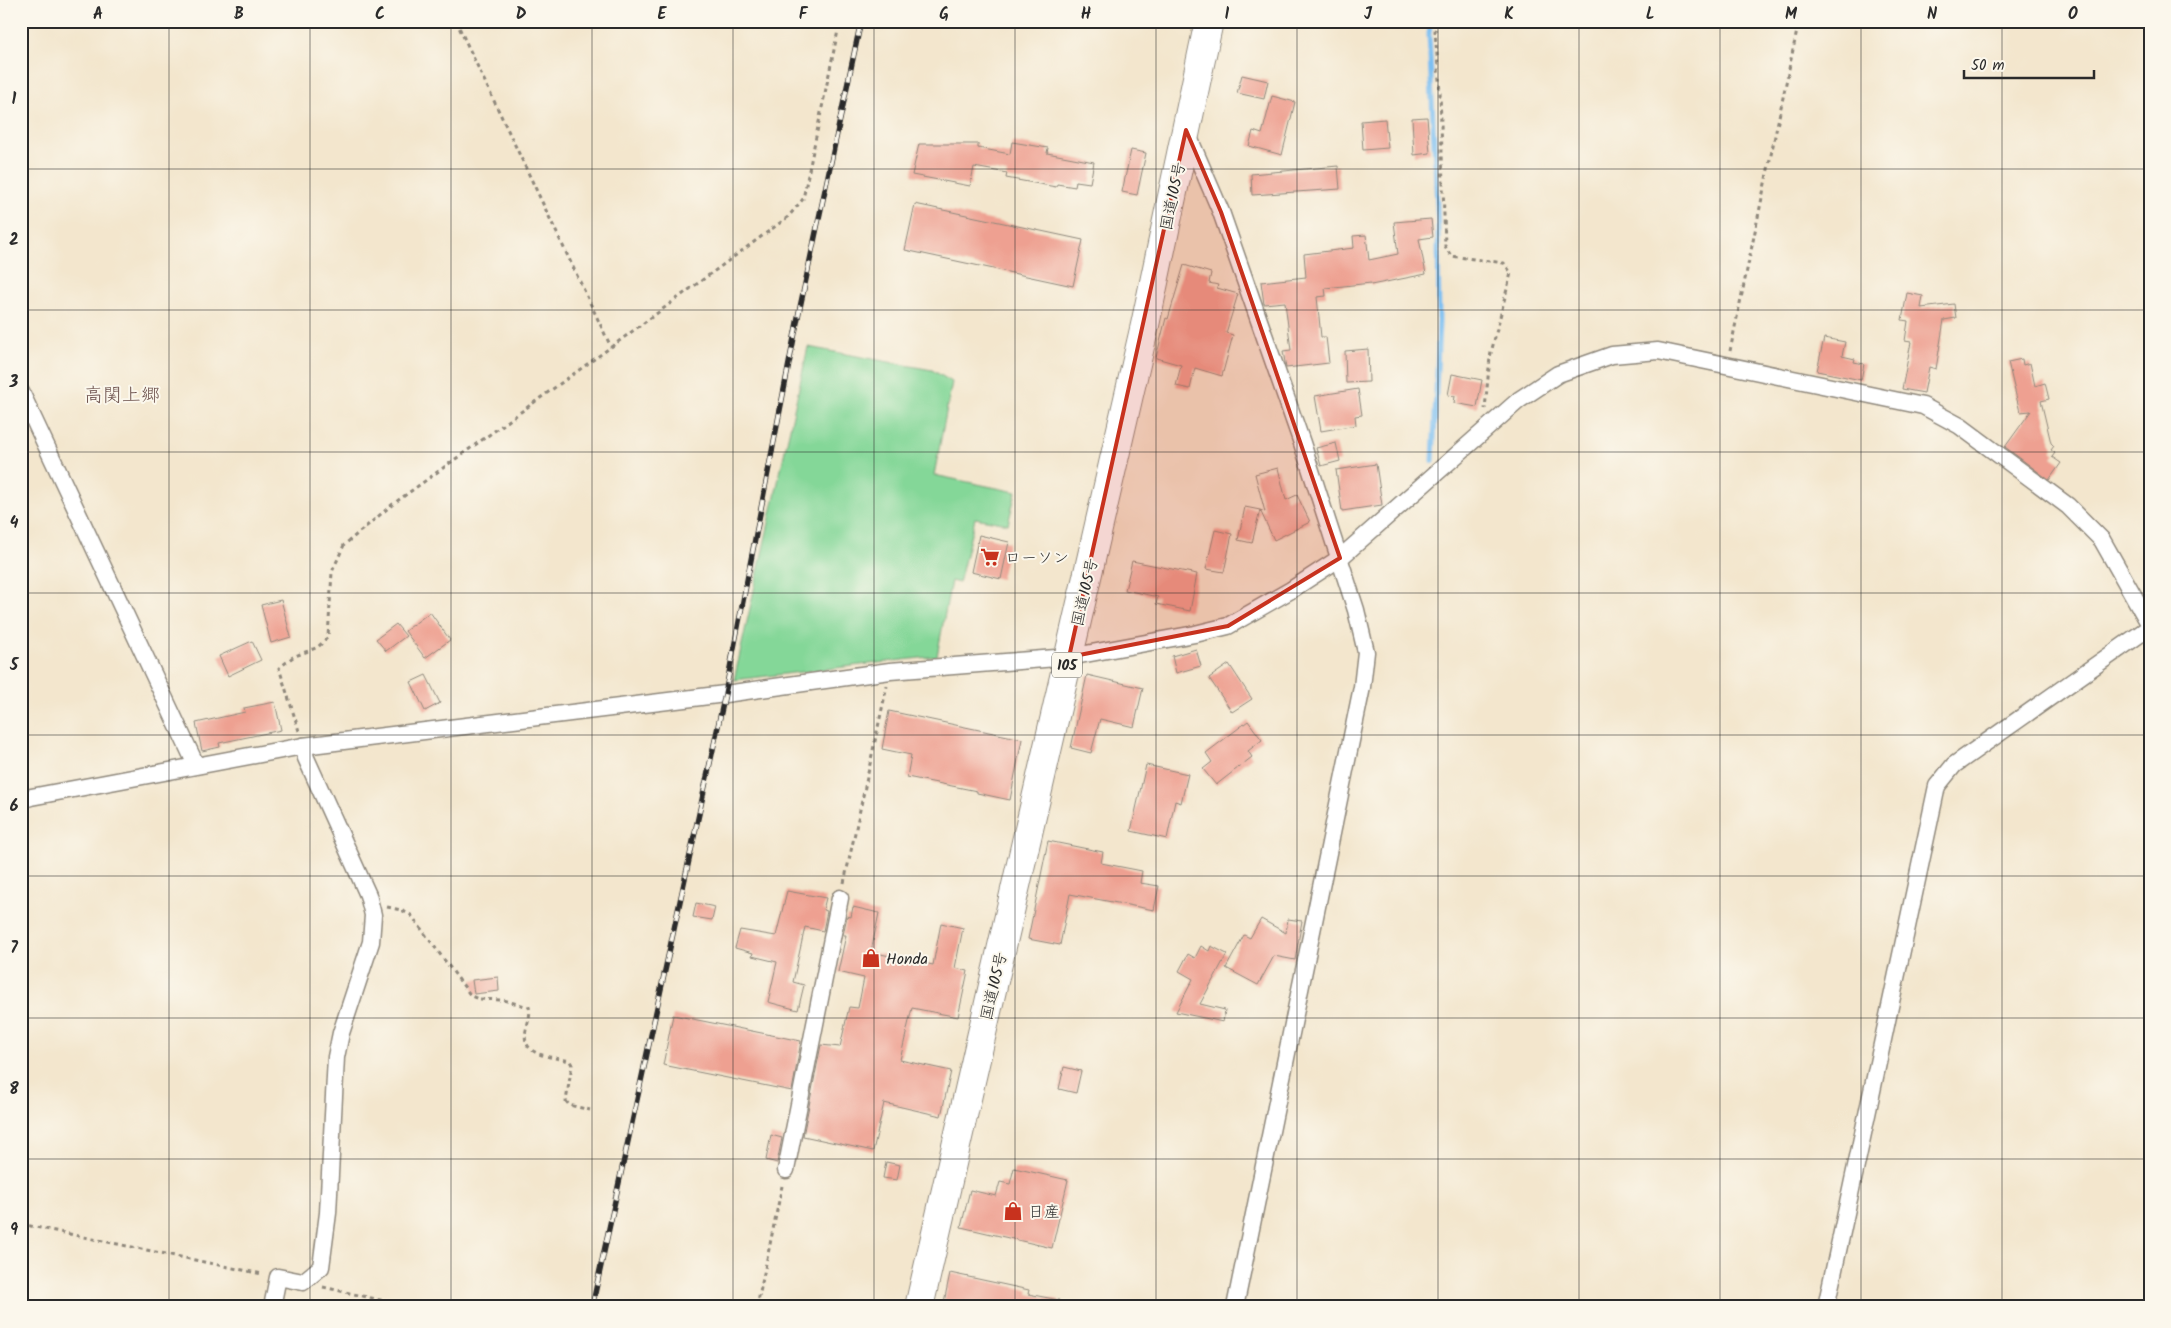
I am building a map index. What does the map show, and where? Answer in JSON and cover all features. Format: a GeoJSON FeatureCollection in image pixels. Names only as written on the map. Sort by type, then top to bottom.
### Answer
{"type":"FeatureCollection","features":[{"type":"Feature","properties":{"kind":"highway","name":"国道105号"},"geometry":{"type":"LineString","coordinates":[[919,1307],[1145,325],[1209,21]]}},
{"type":"Feature","properties":{"kind":"street"},"geometry":{"type":"LineString","coordinates":[[1186,130],[1221,212],[1340,558],[1356,610],[1366,652],[1362,687],[1235,1307]]}},
{"type":"Feature","properties":{"kind":"street"},"geometry":{"type":"LineString","coordinates":[[21,800],[303,746],[725,694],[890,671],[1069,657],[1196,634],[1228,626],[1291,590],[1340,558],[1519,400],[1558,374],[1612,355],[1658,352],[1922,406],[1960,426],[2068,506],[2102,540],[2148,620],[1954,765],[1937,786],[1826,1307]]}},
{"type":"Feature","properties":{"kind":"street"},"geometry":{"type":"LineString","coordinates":[[21,392],[196,765]]}},
{"type":"Feature","properties":{"kind":"street"},"geometry":{"type":"LineString","coordinates":[[272,1307],[278,1277],[303,1282],[320,1267],[328,1214],[336,1057],[340,1033],[371,942],[373,915],[368,895],[306,758],[303,746]]}},
{"type":"Feature","properties":{"kind":"street"},"geometry":{"type":"LineString","coordinates":[[786,1170],[840,898]]}},
{"type":"Feature","properties":{"kind":"path"},"geometry":{"type":"LineString","coordinates":[[456,21],[611,347]]}},
{"type":"Feature","properties":{"kind":"path"},"geometry":{"type":"LineString","coordinates":[[303,746],[279,668],[293,657],[318,647],[328,637],[332,572],[344,545],[393,504],[788,218],[803,199],[840,21]]}},
{"type":"Feature","properties":{"kind":"path"},"geometry":{"type":"LineString","coordinates":[[1437,21],[1445,246],[1451,256],[1504,263],[1511,273],[1490,357],[1484,408],[1494,422]]}},
{"type":"Feature","properties":{"kind":"path"},"geometry":{"type":"LineString","coordinates":[[1727,366],[1799,21]]}},
{"type":"Feature","properties":{"kind":"path"},"geometry":{"type":"LineString","coordinates":[[840,898],[890,671]]}},
{"type":"Feature","properties":{"kind":"path"},"geometry":{"type":"LineString","coordinates":[[371,908],[389,907],[411,915],[471,996],[478,999],[504,1000],[529,1007],[530,1012],[525,1037],[528,1046],[532,1052],[570,1061],[572,1065],[566,1101],[569,1105],[590,1110]]}},
{"type":"Feature","properties":{"kind":"path"},"geometry":{"type":"LineString","coordinates":[[757,1307],[786,1170]]}},
{"type":"Feature","properties":{"kind":"path"},"geometry":{"type":"LineString","coordinates":[[21,1224],[278,1277]]}},
{"type":"Feature","properties":{"kind":"path"},"geometry":{"type":"LineString","coordinates":[[303,1282],[411,1307]]}},
{"type":"Feature","properties":{"kind":"highlighted area"},"geometry":{"type":"Polygon","coordinates":[[[1186,130],[1221,212],[1340,558],[1228,626],[1069,657],[1080,612],[1186,130]]]}},
{"type":"Feature","properties":{"kind":"green space"},"geometry":{"type":"Polygon","coordinates":[[[808,347],[932,370],[952,382],[934,475],[1016,492],[1008,524],[975,518],[959,583],[951,581],[937,656],[734,680],[808,347]]]}},
{"type":"Feature","properties":{"kind":"building"},"geometry":{"type":"Polygon","coordinates":[[[1242,75],[1268,81],[1264,99],[1237,93],[1242,75]]]}},
{"type":"Feature","properties":{"kind":"building"},"geometry":{"type":"Polygon","coordinates":[[[1272,96],[1295,102],[1282,155],[1249,146],[1253,131],[1262,134],[1272,96]]]}},
{"type":"Feature","properties":{"kind":"building"},"geometry":{"type":"Polygon","coordinates":[[[1427,117],[1430,153],[1414,155],[1412,118],[1427,117]]]}},
{"type":"Feature","properties":{"kind":"building"},"geometry":{"type":"Polygon","coordinates":[[[1385,119],[1388,148],[1363,150],[1361,121],[1385,119]]]}},
{"type":"Feature","properties":{"kind":"building"},"geometry":{"type":"Polygon","coordinates":[[[1012,142],[1048,148],[1047,153],[1094,162],[1090,183],[1076,181],[1075,187],[1057,184],[1056,187],[1006,178],[1007,173],[974,167],[970,186],[912,175],[919,144],[978,144],[978,148],[1010,154],[1012,142]]]}},
{"type":"Feature","properties":{"kind":"building"},"geometry":{"type":"Polygon","coordinates":[[[1131,150],[1146,153],[1137,195],[1122,192],[1131,150]]]}},
{"type":"Feature","properties":{"kind":"building"},"geometry":{"type":"Polygon","coordinates":[[[1338,166],[1340,189],[1252,195],[1251,174],[1338,166]]]}},
{"type":"Feature","properties":{"kind":"building"},"geometry":{"type":"Polygon","coordinates":[[[915,204],[1083,240],[1073,286],[905,250],[915,204]]]}},
{"type":"Feature","properties":{"kind":"building"},"geometry":{"type":"Polygon","coordinates":[[[1431,219],[1433,237],[1419,239],[1426,274],[1371,285],[1371,283],[1325,288],[1326,296],[1317,297],[1321,337],[1326,337],[1329,363],[1286,368],[1283,351],[1291,350],[1285,302],[1264,304],[1261,282],[1306,277],[1304,254],[1354,248],[1353,236],[1366,235],[1369,260],[1398,254],[1394,222],[1431,219]]]}},
{"type":"Feature","properties":{"kind":"building"},"geometry":{"type":"Polygon","coordinates":[[[1184,265],[1211,273],[1209,283],[1218,285],[1217,288],[1238,294],[1226,333],[1233,335],[1222,376],[1195,368],[1190,389],[1176,386],[1181,365],[1156,358],[1166,318],[1168,319],[1184,265]]]}},
{"type":"Feature","properties":{"kind":"building"},"geometry":{"type":"Polygon","coordinates":[[[1907,293],[1923,296],[1921,308],[1954,304],[1956,318],[1944,320],[1936,369],[1929,367],[1924,393],[1902,389],[1911,342],[1905,341],[1908,321],[1902,320],[1907,293]]]}},
{"type":"Feature","properties":{"kind":"building"},"geometry":{"type":"Polygon","coordinates":[[[1824,338],[1845,342],[1842,356],[1855,359],[1854,362],[1864,364],[1861,380],[1817,371],[1824,338]]]}},
{"type":"Feature","properties":{"kind":"building"},"geometry":{"type":"Polygon","coordinates":[[[1368,349],[1369,382],[1346,383],[1345,351],[1368,349]]]}},
{"type":"Feature","properties":{"kind":"building"},"geometry":{"type":"Polygon","coordinates":[[[2022,359],[2023,365],[2030,363],[2035,386],[2045,383],[2049,399],[2041,401],[2051,443],[2054,446],[2051,450],[2055,453],[2052,457],[2061,463],[2049,480],[2005,447],[2031,411],[2020,412],[2008,362],[2022,359]]]}},
{"type":"Feature","properties":{"kind":"building"},"geometry":{"type":"Polygon","coordinates":[[[1452,374],[1482,380],[1477,407],[1454,403],[1455,396],[1448,395],[1452,374]]]}},
{"type":"Feature","properties":{"kind":"building"},"geometry":{"type":"Polygon","coordinates":[[[1358,389],[1362,415],[1355,416],[1356,425],[1321,431],[1315,396],[1358,389]]]}},
{"type":"Feature","properties":{"kind":"building"},"geometry":{"type":"Polygon","coordinates":[[[1336,443],[1340,461],[1321,466],[1316,448],[1336,443]]]}},
{"type":"Feature","properties":{"kind":"building"},"geometry":{"type":"Polygon","coordinates":[[[1376,464],[1382,505],[1342,511],[1336,470],[1376,464]]]}},
{"type":"Feature","properties":{"kind":"building"},"geometry":{"type":"Polygon","coordinates":[[[1278,468],[1286,500],[1297,495],[1310,522],[1274,540],[1260,510],[1265,512],[1255,474],[1278,468]]]}},
{"type":"Feature","properties":{"kind":"building"},"geometry":{"type":"Polygon","coordinates":[[[1245,507],[1260,510],[1252,543],[1238,540],[1245,507]]]}},
{"type":"Feature","properties":{"kind":"building"},"geometry":{"type":"Polygon","coordinates":[[[1215,530],[1232,534],[1224,572],[1206,569],[1215,530]]]}},
{"type":"Feature","properties":{"kind":"building","name":"ローソン"},"geometry":{"type":"Polygon","coordinates":[[[979,535],[1009,542],[1001,579],[971,572],[979,535]]]}},
{"type":"Feature","properties":{"kind":"building"},"geometry":{"type":"Polygon","coordinates":[[[1132,561],[1197,574],[1190,611],[1156,604],[1158,597],[1125,590],[1132,561]]]}},
{"type":"Feature","properties":{"kind":"building"},"geometry":{"type":"Polygon","coordinates":[[[281,600],[291,637],[271,643],[261,605],[281,600]]]}},
{"type":"Feature","properties":{"kind":"building"},"geometry":{"type":"Polygon","coordinates":[[[430,612],[450,640],[425,658],[405,631],[430,612]]]}},
{"type":"Feature","properties":{"kind":"building"},"geometry":{"type":"Polygon","coordinates":[[[396,624],[406,636],[386,651],[376,639],[396,624]]]}},
{"type":"Feature","properties":{"kind":"building"},"geometry":{"type":"Polygon","coordinates":[[[252,641],[261,660],[228,676],[219,656],[252,641]]]}},
{"type":"Feature","properties":{"kind":"building"},"geometry":{"type":"Polygon","coordinates":[[[1196,649],[1201,666],[1176,673],[1172,656],[1196,649]]]}},
{"type":"Feature","properties":{"kind":"building"},"geometry":{"type":"Polygon","coordinates":[[[1229,664],[1252,699],[1232,712],[1209,678],[1229,664]]]}},
{"type":"Feature","properties":{"kind":"building"},"geometry":{"type":"Polygon","coordinates":[[[426,675],[440,703],[425,711],[411,682],[426,675]]]}},
{"type":"Feature","properties":{"kind":"building"},"geometry":{"type":"Polygon","coordinates":[[[1087,675],[1143,688],[1134,727],[1100,719],[1091,753],[1071,748],[1087,675]]]}},
{"type":"Feature","properties":{"kind":"building"},"geometry":{"type":"Polygon","coordinates":[[[275,702],[281,730],[219,743],[220,747],[202,751],[196,723],[245,712],[244,708],[275,702]]]}},
{"type":"Feature","properties":{"kind":"building"},"geometry":{"type":"Polygon","coordinates":[[[889,711],[1022,739],[1010,800],[977,793],[977,791],[907,777],[911,755],[882,749],[889,711]]]}},
{"type":"Feature","properties":{"kind":"building"},"geometry":{"type":"Polygon","coordinates":[[[1248,721],[1262,740],[1248,751],[1252,757],[1216,785],[1203,769],[1212,762],[1206,753],[1248,721]]]}},
{"type":"Feature","properties":{"kind":"building"},"geometry":{"type":"Polygon","coordinates":[[[1146,765],[1188,774],[1181,803],[1175,801],[1167,839],[1131,831],[1146,765]]]}},
{"type":"Feature","properties":{"kind":"building"},"geometry":{"type":"Polygon","coordinates":[[[1048,841],[1103,852],[1101,863],[1142,871],[1140,883],[1159,886],[1154,910],[1070,894],[1060,945],[1028,939],[1048,841]]]}},
{"type":"Feature","properties":{"kind":"building"},"geometry":{"type":"Polygon","coordinates":[[[787,891],[826,898],[823,910],[827,911],[823,931],[805,927],[793,982],[804,985],[798,1010],[768,1002],[777,962],[752,956],[753,953],[735,948],[740,930],[776,936],[787,891]]]}},
{"type":"Feature","properties":{"kind":"building"},"geometry":{"type":"Polygon","coordinates":[[[696,903],[715,907],[712,920],[693,917],[696,903]]]}},
{"type":"Feature","properties":{"kind":"building"},"geometry":{"type":"Polygon","coordinates":[[[853,907],[879,913],[871,952],[933,965],[941,923],[963,928],[955,968],[968,971],[958,1017],[912,1008],[900,1060],[951,1071],[941,1116],[884,1103],[873,1151],[803,1136],[821,1045],[840,1047],[849,1007],[858,1008],[864,978],[838,972],[846,935],[843,935],[847,916],[851,917],[853,907]]]}},
{"type":"Feature","properties":{"kind":"building"},"geometry":{"type":"Polygon","coordinates":[[[1261,919],[1286,933],[1288,919],[1302,921],[1295,960],[1274,956],[1258,985],[1226,968],[1244,935],[1250,938],[1261,919]]]}},
{"type":"Feature","properties":{"kind":"building"},"geometry":{"type":"Polygon","coordinates":[[[1201,946],[1209,951],[1211,946],[1227,954],[1200,1004],[1225,1010],[1223,1022],[1176,1012],[1193,979],[1179,971],[1188,954],[1195,958],[1201,946]]]}},
{"type":"Feature","properties":{"kind":"building"},"geometry":{"type":"Polygon","coordinates":[[[498,977],[499,991],[474,994],[472,980],[498,977]]]}},
{"type":"Feature","properties":{"kind":"building"},"geometry":{"type":"Polygon","coordinates":[[[673,1015],[801,1041],[792,1091],[663,1065],[673,1015]]]}},
{"type":"Feature","properties":{"kind":"building"},"geometry":{"type":"Polygon","coordinates":[[[1064,1067],[1081,1071],[1076,1093],[1059,1089],[1064,1067]]]}},
{"type":"Feature","properties":{"kind":"building"},"geometry":{"type":"Polygon","coordinates":[[[771,1135],[782,1138],[777,1163],[766,1160],[771,1135]]]}},
{"type":"Feature","properties":{"kind":"building"},"geometry":{"type":"Polygon","coordinates":[[[886,1162],[900,1165],[897,1180],[883,1178],[886,1162]]]}},
{"type":"Feature","properties":{"kind":"building","name":"日産"},"geometry":{"type":"Polygon","coordinates":[[[1014,1168],[1068,1180],[1052,1248],[961,1227],[970,1190],[996,1196],[1000,1182],[1010,1184],[1014,1168]]]}},
{"type":"Feature","properties":{"kind":"building"},"geometry":{"type":"Polygon","coordinates":[[[950,1273],[1029,1290],[1028,1294],[1059,1300],[1059,1307],[943,1307],[950,1273]]]}},
{"type":"Feature","properties":{"kind":"waterway"},"geometry":{"type":"LineString","coordinates":[[1431,21],[1429,34],[1438,229],[1439,323],[1433,461]]}},
{"type":"Feature","properties":{"kind":"railway"},"geometry":{"type":"LineString","coordinates":[[592,1307],[725,694],[799,312],[861,21]]}},
{"type":"Feature","properties":{"kind":"place","name":"ローソン"},"geometry":{"type":"Point","coordinates":[990,557]}},
{"type":"Feature","properties":{"kind":"place","name":"Honda"},"geometry":{"type":"Point","coordinates":[871,958]}},
{"type":"Feature","properties":{"kind":"place","name":"日産"},"geometry":{"type":"Point","coordinates":[1013,1211]}},
{"type":"Feature","properties":{"kind":"district","name":"高関上郷"},"geometry":{"type":"Point","coordinates":[122,394]}}]}
